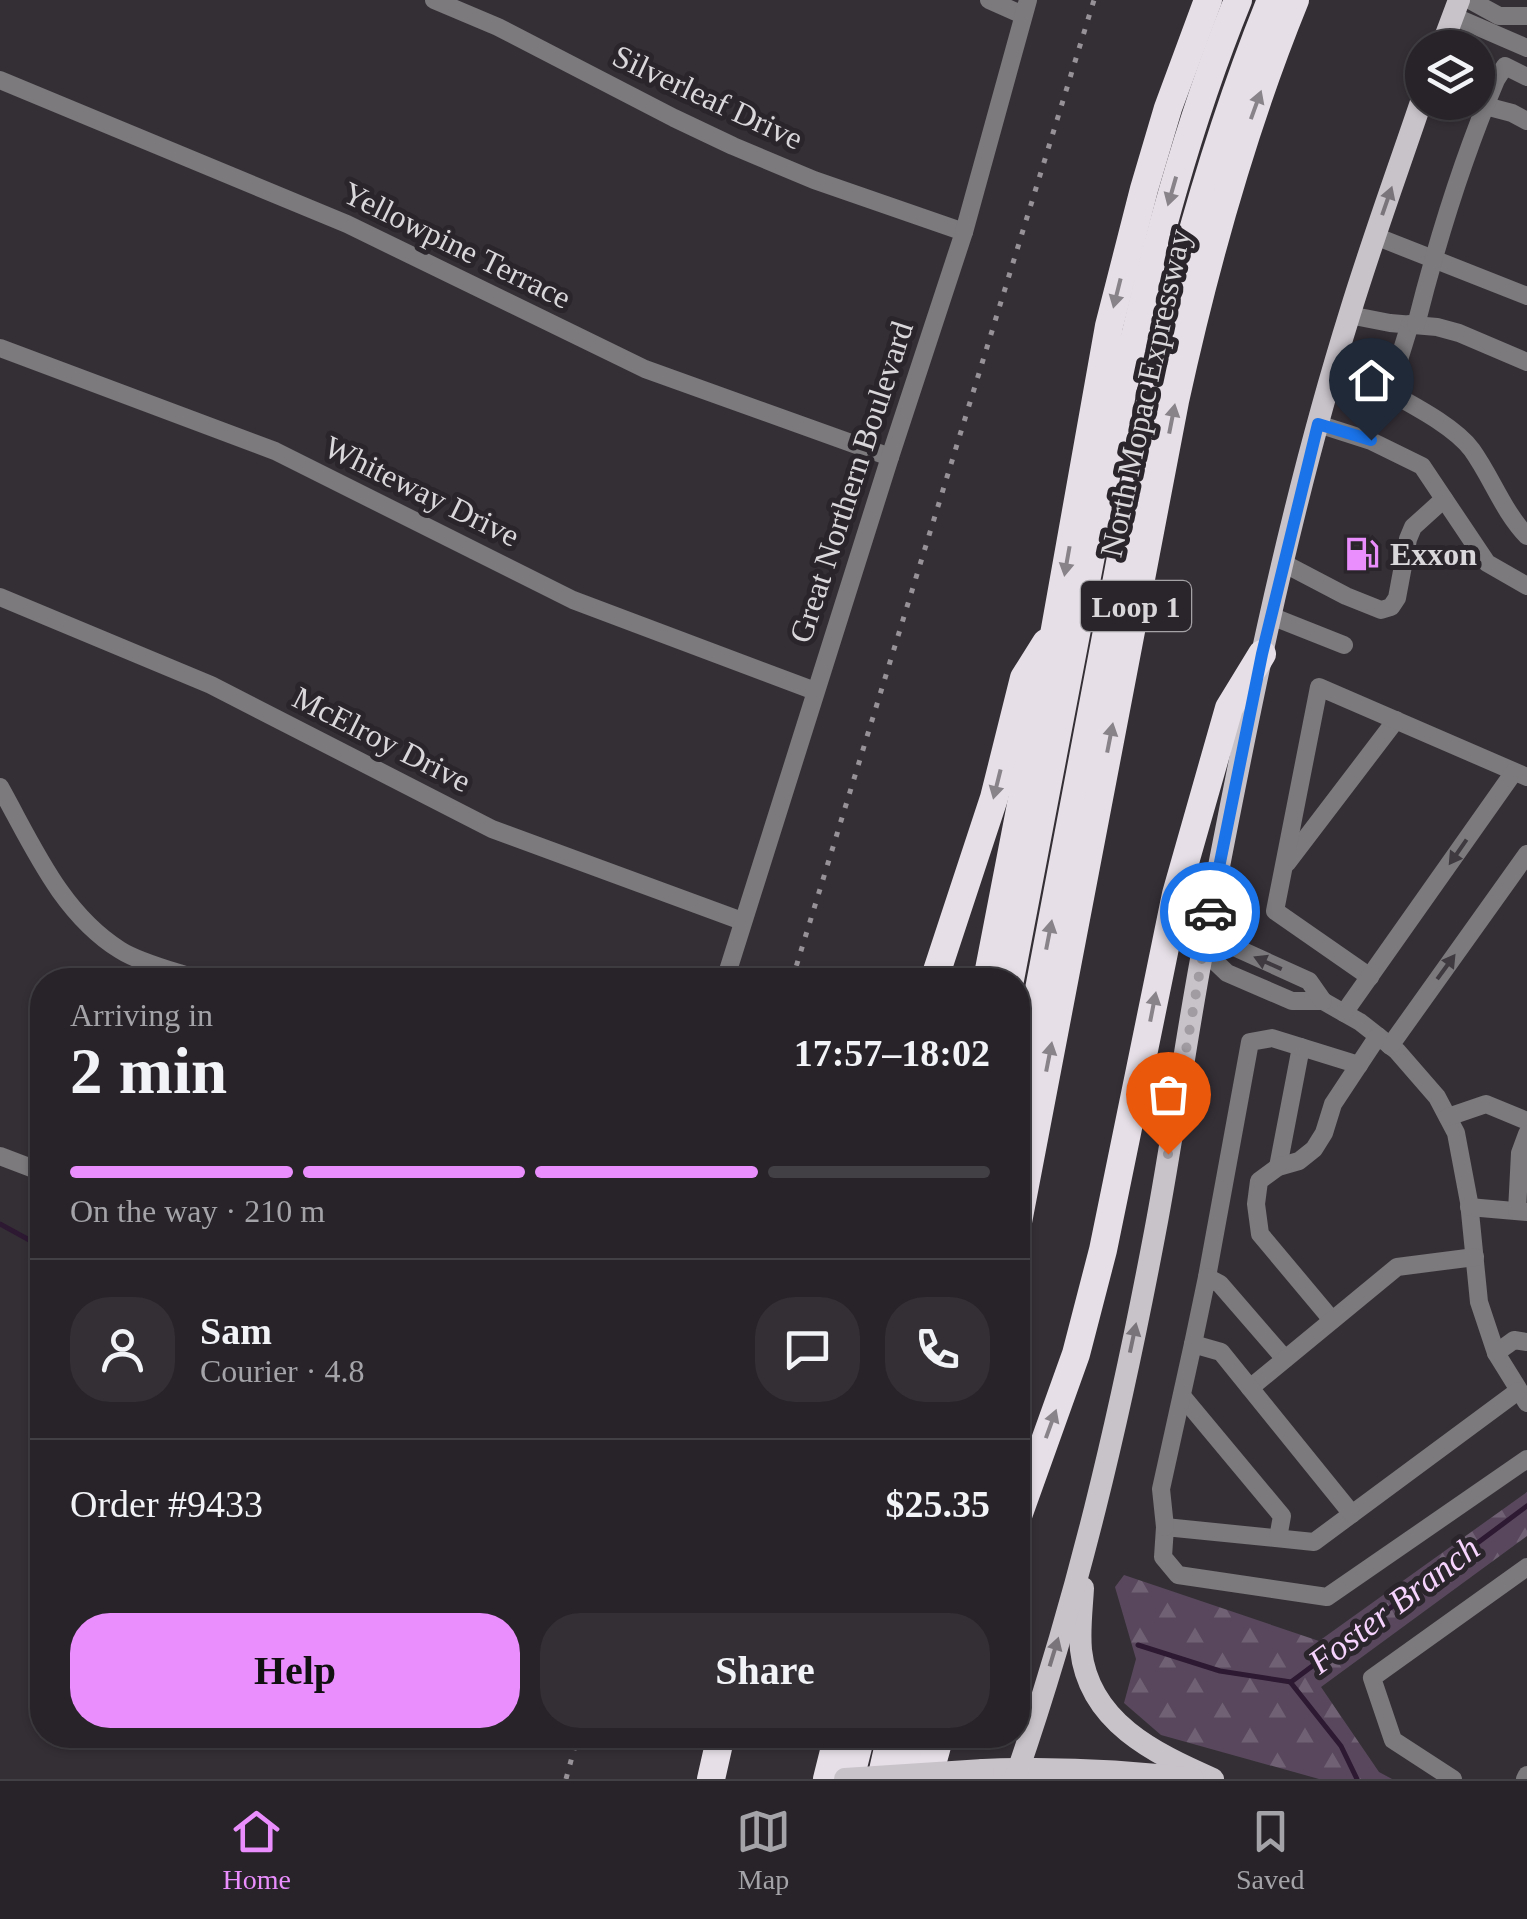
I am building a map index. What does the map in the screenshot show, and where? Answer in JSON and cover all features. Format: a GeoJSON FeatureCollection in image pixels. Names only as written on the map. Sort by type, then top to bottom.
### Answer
{"type":"FeatureCollection","features":[{"type":"Feature","properties":{"kind":"highway","name":"North Mopac Expressway"},"geometry":{"type":"LineString","coordinates":[[989,968],[1056,629],[1109,326],[1168,108],[1208,0]]}},
{"type":"Feature","properties":{"kind":"highway"},"geometry":{"type":"LineString","coordinates":[[1012,968],[1143,300],[1196,113],[1238,0]]}},
{"type":"Feature","properties":{"kind":"highway"},"geometry":{"type":"LineString","coordinates":[[1030,1037],[1172,306],[1224,124],[1271,0]]}},
{"type":"Feature","properties":{"kind":"highway","name":"North Mopac Expressway"},"geometry":{"type":"LineString","coordinates":[[1030,1159],[1195,308],[1244,136],[1295,0]]}},
{"type":"Feature","properties":{"kind":"highway"},"geometry":{"type":"LineString","coordinates":[[938,968],[994,798],[1024,678],[1056,629]]}},
{"type":"Feature","properties":{"kind":"highway"},"geometry":{"type":"LineString","coordinates":[[1030,1482],[1076,1354],[1104,1250],[1186,857],[1229,708],[1262,654]]}},
{"type":"Feature","properties":{"kind":"highway"},"geometry":{"type":"LineString","coordinates":[[711,1779],[717,1748]]}},
{"type":"Feature","properties":{"kind":"highway"},"geometry":{"type":"LineString","coordinates":[[827,1779],[835,1748]]}},
{"type":"Feature","properties":{"kind":"highway"},"geometry":{"type":"LineString","coordinates":[[849,1779],[857,1748]]}},
{"type":"Feature","properties":{"kind":"highway"},"geometry":{"type":"LineString","coordinates":[[881,1779],[889,1748]]}},
{"type":"Feature","properties":{"kind":"highway"},"geometry":{"type":"LineString","coordinates":[[905,1779],[912,1748]]}},
{"type":"Feature","properties":{"kind":"highway"},"geometry":{"type":"LineString","coordinates":[[928,1779],[936,1748]]}},
{"type":"Feature","properties":{"kind":"main road"},"geometry":{"type":"LineString","coordinates":[[1450,30],[1461,5]]}},
{"type":"Feature","properties":{"kind":"main road"},"geometry":{"type":"LineString","coordinates":[[1030,1731],[1106,1467],[1156,1229],[1203,950],[1283,563],[1349,316],[1415,120]]}},
{"type":"Feature","properties":{"kind":"main road"},"geometry":{"type":"LineString","coordinates":[[1084,1554],[1081,1640],[1089,1680],[1125,1732],[1146,1748],[1212,1779]]}},
{"type":"Feature","properties":{"kind":"main road"},"geometry":{"type":"LineString","coordinates":[[1017,1774],[1025,1748]]}},
{"type":"Feature","properties":{"kind":"main road"},"geometry":{"type":"LineString","coordinates":[[849,1779],[984,1770],[1017,1774],[1070,1768],[1196,1779]]}},
{"type":"Feature","properties":{"kind":"street","name":"Silverleaf Drive"},"geometry":{"type":"LineString","coordinates":[[434,0],[498,27],[733,146],[814,180],[964,232]]}},
{"type":"Feature","properties":{"kind":"street"},"geometry":{"type":"LineString","coordinates":[[989,0],[1025,8]]}},
{"type":"Feature","properties":{"kind":"street"},"geometry":{"type":"LineString","coordinates":[[1461,5],[1499,16],[1527,16]]}},
{"type":"Feature","properties":{"kind":"street"},"geometry":{"type":"LineString","coordinates":[[1461,5],[1527,48]]}},
{"type":"Feature","properties":{"kind":"street","name":"Great Northern Boulevard"},"geometry":{"type":"LineString","coordinates":[[728,968],[964,232],[1025,8]]}},
{"type":"Feature","properties":{"kind":"street"},"geometry":{"type":"LineString","coordinates":[[1495,81],[1505,66],[1527,77]]}},
{"type":"Feature","properties":{"kind":"street","name":"Yellowpine Terrace"},"geometry":{"type":"LineString","coordinates":[[0,80],[347,224],[645,368],[890,457]]}},
{"type":"Feature","properties":{"kind":"street"},"geometry":{"type":"LineString","coordinates":[[1495,108],[1527,121]]}},
{"type":"Feature","properties":{"kind":"street"},"geometry":{"type":"LineString","coordinates":[[1474,120],[1413,325],[1388,392],[1430,415],[1470,447],[1506,510],[1527,536]]}},
{"type":"Feature","properties":{"kind":"street"},"geometry":{"type":"LineString","coordinates":[[1375,236],[1527,296]]}},
{"type":"Feature","properties":{"kind":"street"},"geometry":{"type":"LineString","coordinates":[[1349,316],[1438,327],[1527,362]]}},
{"type":"Feature","properties":{"kind":"street","name":"Whiteway Drive"},"geometry":{"type":"LineString","coordinates":[[0,348],[275,451],[574,600],[815,690]]}},
{"type":"Feature","properties":{"kind":"street"},"geometry":{"type":"LineString","coordinates":[[1318,424],[1371,440],[1422,466],[1487,563],[1527,586]]}},
{"type":"Feature","properties":{"kind":"street"},"geometry":{"type":"LineString","coordinates":[[1283,563],[1346,596],[1381,610],[1391,607],[1397,598],[1413,527],[1444,498]]}},
{"type":"Feature","properties":{"kind":"street","name":"McElroy Drive"},"geometry":{"type":"LineString","coordinates":[[0,597],[212,686],[492,829],[742,921]]}},
{"type":"Feature","properties":{"kind":"street"},"geometry":{"type":"LineString","coordinates":[[1271,616],[1344,646]]}},
{"type":"Feature","properties":{"kind":"street"},"geometry":{"type":"LineString","coordinates":[[1344,1014],[1521,775],[1319,687],[1276,911],[1370,977]]}},
{"type":"Feature","properties":{"kind":"street"},"geometry":{"type":"LineString","coordinates":[[1284,866],[1396,720]]}},
{"type":"Feature","properties":{"kind":"street"},"geometry":{"type":"LineString","coordinates":[[0,787],[60,894],[88,926],[123,952],[168,968]]}},
{"type":"Feature","properties":{"kind":"street"},"geometry":{"type":"LineString","coordinates":[[1332,1320],[1260,1234],[1256,1204],[1260,1180],[1314,1149],[1324,1133],[1332,1104],[1359,1065],[1384,1041],[1527,854]]}},
{"type":"Feature","properties":{"kind":"street"},"geometry":{"type":"LineString","coordinates":[[1203,950],[1232,946],[1310,981],[1322,1002]]}},
{"type":"Feature","properties":{"kind":"street"},"geometry":{"type":"LineString","coordinates":[[1165,1527],[1314,1542],[1523,1397],[1496,1352],[1479,1302],[1470,1208],[1456,1133],[1437,1096],[1398,1051],[1360,1022],[1322,1002],[1292,1001],[1226,973],[1203,950]]}},
{"type":"Feature","properties":{"kind":"street"},"geometry":{"type":"LineString","coordinates":[[1359,1065],[1272,1038],[1250,1042],[1208,1277],[1160,1490],[1164,1557],[1178,1575],[1327,1597],[1527,1459]]}},
{"type":"Feature","properties":{"kind":"street"},"geometry":{"type":"LineString","coordinates":[[1278,1167],[1301,1047]]}},
{"type":"Feature","properties":{"kind":"street"},"geometry":{"type":"LineString","coordinates":[[1448,1117],[1486,1104],[1527,1122]]}},
{"type":"Feature","properties":{"kind":"street"},"geometry":{"type":"LineString","coordinates":[[1470,1208],[1522,1211],[1520,1153],[1527,1134]]}},
{"type":"Feature","properties":{"kind":"street"},"geometry":{"type":"LineString","coordinates":[[0,1156],[30,1167]]}},
{"type":"Feature","properties":{"kind":"street"},"geometry":{"type":"LineString","coordinates":[[1250,1388],[1397,1267],[1474,1258]]}},
{"type":"Feature","properties":{"kind":"street"},"geometry":{"type":"LineString","coordinates":[[1208,1277],[1220,1284],[1285,1359]]}},
{"type":"Feature","properties":{"kind":"street"},"geometry":{"type":"LineString","coordinates":[[1496,1352],[1514,1340],[1527,1342]]}},
{"type":"Feature","properties":{"kind":"street"},"geometry":{"type":"LineString","coordinates":[[1193,1344],[1221,1352],[1352,1514]]}},
{"type":"Feature","properties":{"kind":"street"},"geometry":{"type":"LineString","coordinates":[[1182,1396],[1282,1516],[1278,1538]]}},
{"type":"Feature","properties":{"kind":"street"},"geometry":{"type":"LineString","coordinates":[[1453,1779],[1393,1740],[1372,1678],[1527,1566]]}},
{"type":"Feature","properties":{"kind":"green space"},"geometry":{"type":"Polygon","coordinates":[[[1527,1492],[1527,1536],[1321,1687],[1379,1772],[1392,1779],[1319,1779],[1161,1735],[1124,1703],[1136,1659],[1115,1587],[1124,1575],[1319,1641],[1527,1492]]]}},
{"type":"Feature","properties":{"kind":"waterway","name":"Foster Branch"},"geometry":{"type":"LineString","coordinates":[[0,1224],[30,1240]]}},
{"type":"Feature","properties":{"kind":"waterway","name":"Foster Branch"},"geometry":{"type":"LineString","coordinates":[[1138,1645],[1220,1671],[1291,1682],[1527,1506]]}},
{"type":"Feature","properties":{"kind":"waterway"},"geometry":{"type":"LineString","coordinates":[[1291,1683],[1341,1746],[1357,1779]]}},
{"type":"Feature","properties":{"kind":"railway"},"geometry":{"type":"LineString","coordinates":[[796,968],[1094,0]]}},
{"type":"Feature","properties":{"kind":"railway"},"geometry":{"type":"LineString","coordinates":[[566,1779],[574,1748]]}},
{"type":"Feature","properties":{"kind":"way so far"},"geometry":{"type":"LineString","coordinates":[[1168,1154],[1210,912]]}},
{"type":"Feature","properties":{"kind":"place","name":"Exxon"},"geometry":{"type":"Point","coordinates":[1362,554]}},
{"type":"Feature","properties":{"kind":"route"},"geometry":{"type":"LineString","coordinates":[[1210,912],[1262,654],[1318,424],[1371,440]]}}]}
